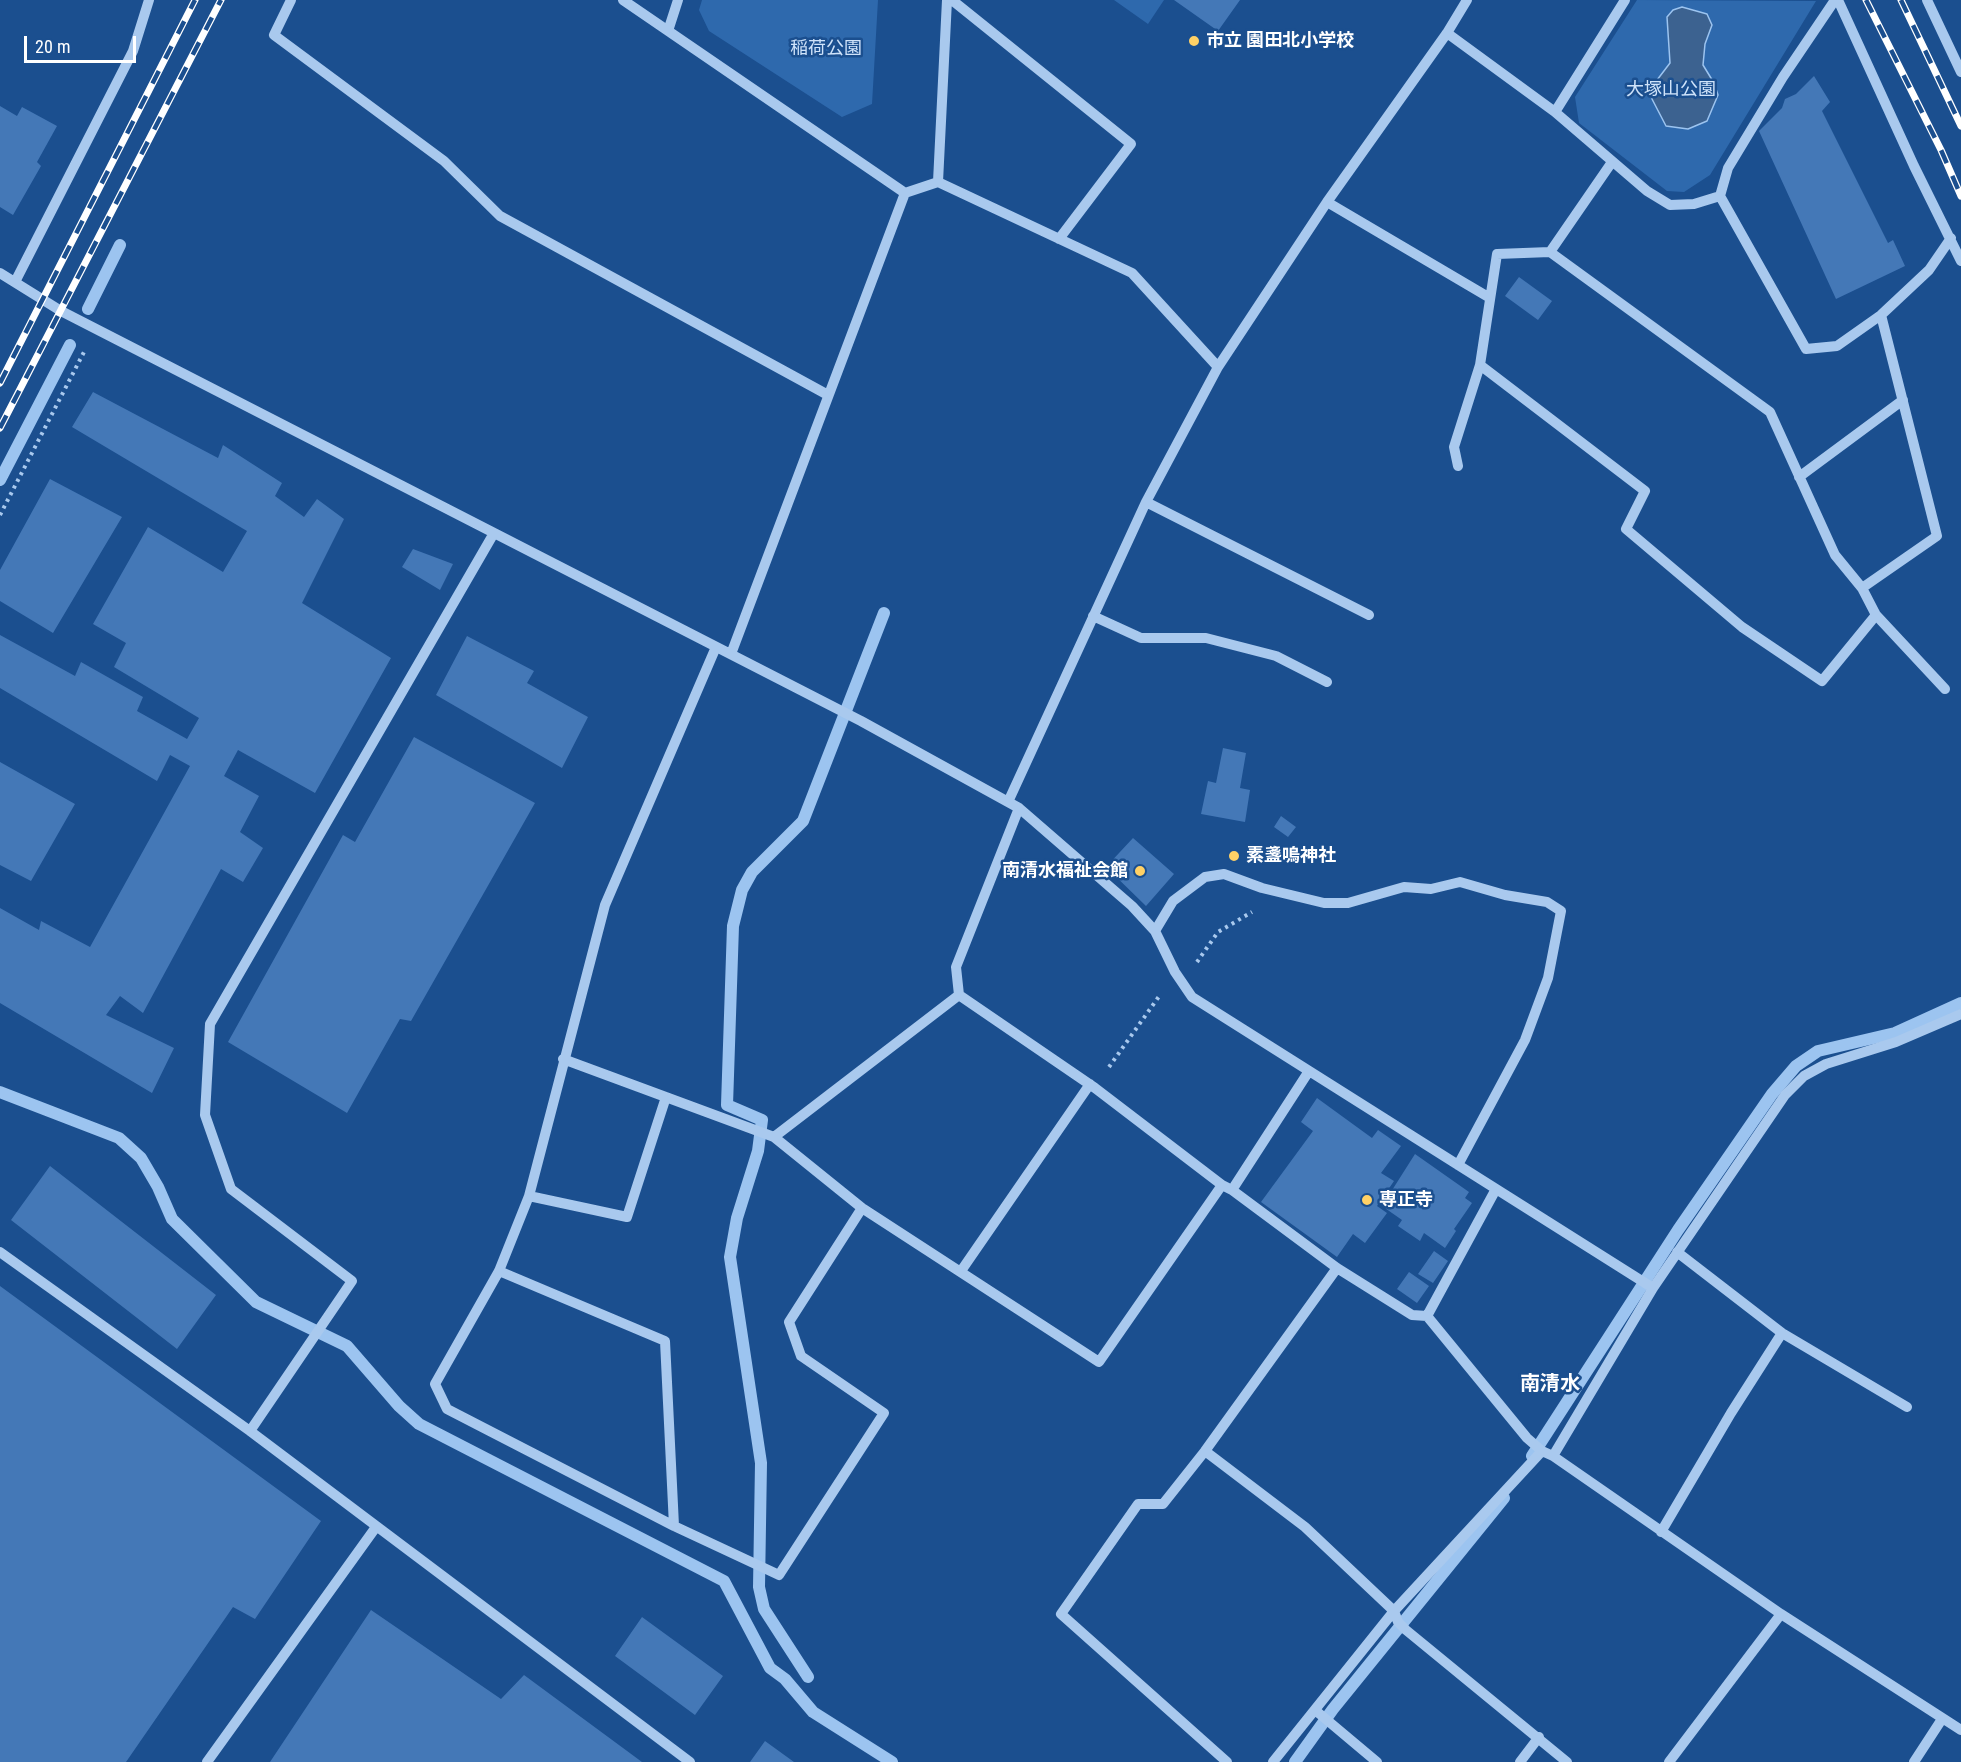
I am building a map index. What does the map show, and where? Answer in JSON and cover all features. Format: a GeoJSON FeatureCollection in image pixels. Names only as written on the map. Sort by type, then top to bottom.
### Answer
{"type":"FeatureCollection","features":[{"type":"Feature","properties":{"kind":"street"},"geometry":{"type":"LineString","coordinates":[[15,282],[133,51],[149,0]]}},
{"type":"Feature","properties":{"kind":"street"},"geometry":{"type":"LineString","coordinates":[[291,0],[274,35],[444,161],[500,216],[828,394]]}},
{"type":"Feature","properties":{"kind":"street"},"geometry":{"type":"LineString","coordinates":[[623,0],[905,193]]}},
{"type":"Feature","properties":{"kind":"street"},"geometry":{"type":"LineString","coordinates":[[668,30],[678,0]]}},
{"type":"Feature","properties":{"kind":"street"},"geometry":{"type":"LineString","coordinates":[[938,182],[949,0]]}},
{"type":"Feature","properties":{"kind":"street"},"geometry":{"type":"LineString","coordinates":[[949,0],[1131,144],[1059,239]]}},
{"type":"Feature","properties":{"kind":"street"},"geometry":{"type":"LineString","coordinates":[[1008,802],[1146,502],[1218,367],[1327,202],[1447,33],[1467,0]]}},
{"type":"Feature","properties":{"kind":"street"},"geometry":{"type":"LineString","coordinates":[[1555,112],[1625,0]]}},
{"type":"Feature","properties":{"kind":"street"},"geometry":{"type":"LineString","coordinates":[[1836,0],[1783,77],[1728,168],[1720,196],[1806,349],[1837,346],[1881,315],[1929,270],[1951,238]]}},
{"type":"Feature","properties":{"kind":"street"},"geometry":{"type":"LineString","coordinates":[[1836,0],[1961,261]]}},
{"type":"Feature","properties":{"kind":"street"},"geometry":{"type":"LineString","coordinates":[[1927,0],[1961,72]]}},
{"type":"Feature","properties":{"kind":"street"},"geometry":{"type":"LineString","coordinates":[[1447,33],[1555,112],[1647,191],[1670,205],[1694,204],[1720,196]]}},
{"type":"Feature","properties":{"kind":"street"},"geometry":{"type":"LineString","coordinates":[[1551,252],[1612,162]]}},
{"type":"Feature","properties":{"kind":"street"},"geometry":{"type":"LineString","coordinates":[[905,193],[938,182],[1132,273],[1218,367]]}},
{"type":"Feature","properties":{"kind":"street"},"geometry":{"type":"LineString","coordinates":[[731,654],[905,193]]}},
{"type":"Feature","properties":{"kind":"street"},"geometry":{"type":"LineString","coordinates":[[1327,202],[1490,298]]}},
{"type":"Feature","properties":{"kind":"street"},"geometry":{"type":"LineString","coordinates":[[1458,466],[1454,447],[1480,365],[1497,254],[1551,252],[1770,412],[1835,555],[1862,588],[1876,615],[1945,688]]}},
{"type":"Feature","properties":{"kind":"street"},"geometry":{"type":"LineString","coordinates":[[0,273],[61,311],[861,721],[1019,808],[1132,906],[1155,931],[1175,972],[1192,997],[1647,1284]]}},
{"type":"Feature","properties":{"kind":"street"},"geometry":{"type":"LineString","coordinates":[[1862,588],[1937,536],[1881,315]]}},
{"type":"Feature","properties":{"kind":"street"},"geometry":{"type":"LineString","coordinates":[[1480,365],[1645,491],[1626,529],[1742,627],[1822,681],[1876,615]]}},
{"type":"Feature","properties":{"kind":"street"},"geometry":{"type":"LineString","coordinates":[[1799,477],[1903,400]]}},
{"type":"Feature","properties":{"kind":"street"},"geometry":{"type":"LineString","coordinates":[[1146,502],[1369,615]]}},
{"type":"Feature","properties":{"kind":"street"},"geometry":{"type":"LineString","coordinates":[[250,1431],[352,1281],[231,1189],[205,1115],[210,1024],[494,533]]}},
{"type":"Feature","properties":{"kind":"street"},"geometry":{"type":"LineString","coordinates":[[1093,616],[1141,638],[1206,638],[1276,656],[1327,682]]}},
{"type":"Feature","properties":{"kind":"street"},"geometry":{"type":"LineString","coordinates":[[716,647],[605,905],[529,1196],[499,1271],[435,1384],[447,1409],[674,1526],[779,1575],[884,1413],[801,1356],[789,1322],[862,1208]]}},
{"type":"Feature","properties":{"kind":"street"},"geometry":{"type":"LineString","coordinates":[[1019,808],[956,967],[959,995],[1093,1086],[1337,1268],[1412,1315],[1427,1316],[1538,1448],[1553,1456],[1781,1614],[1961,1730]]}},
{"type":"Feature","properties":{"kind":"street"},"geometry":{"type":"LineString","coordinates":[[1155,931],[1173,901],[1205,877],[1224,874],[1262,888],[1324,903],[1348,903],[1404,887],[1431,889],[1460,882],[1505,895],[1547,902],[1562,911],[1548,978],[1525,1040],[1458,1165]]}},
{"type":"Feature","properties":{"kind":"street"},"geometry":{"type":"LineString","coordinates":[[774,1137],[959,995]]}},
{"type":"Feature","properties":{"kind":"street"},"geometry":{"type":"LineString","coordinates":[[1553,1456],[1647,1284],[1677,1252],[1785,1095],[1804,1076],[1826,1064],[1896,1042],[1961,1014]]}},
{"type":"Feature","properties":{"kind":"street"},"geometry":{"type":"LineString","coordinates":[[563,1059],[774,1137],[862,1208],[1099,1362],[1309,1071]]}},
{"type":"Feature","properties":{"kind":"street"},"geometry":{"type":"LineString","coordinates":[[961,1271],[1093,1086]]}},
{"type":"Feature","properties":{"kind":"street"},"geometry":{"type":"LineString","coordinates":[[529,1196],[627,1217],[666,1097]]}},
{"type":"Feature","properties":{"kind":"street"},"geometry":{"type":"LineString","coordinates":[[1427,1316],[1496,1189]]}},
{"type":"Feature","properties":{"kind":"street"},"geometry":{"type":"LineString","coordinates":[[0,1252],[250,1431],[690,1762]]}},
{"type":"Feature","properties":{"kind":"street"},"geometry":{"type":"LineString","coordinates":[[1677,1252],[1782,1333],[1907,1407]]}},
{"type":"Feature","properties":{"kind":"street"},"geometry":{"type":"LineString","coordinates":[[1227,1762],[1061,1614],[1138,1504],[1163,1504],[1205,1451],[1337,1268]]}},
{"type":"Feature","properties":{"kind":"street"},"geometry":{"type":"LineString","coordinates":[[499,1271],[665,1341],[674,1526]]}},
{"type":"Feature","properties":{"kind":"street"},"geometry":{"type":"LineString","coordinates":[[1661,1532],[1731,1413],[1782,1333]]}},
{"type":"Feature","properties":{"kind":"street"},"geometry":{"type":"LineString","coordinates":[[1273,1762],[1322,1716],[1394,1611],[1529,1464],[1538,1448]]}},
{"type":"Feature","properties":{"kind":"street"},"geometry":{"type":"LineString","coordinates":[[1205,1451],[1305,1527],[1394,1611],[1402,1626],[1567,1762]]}},
{"type":"Feature","properties":{"kind":"street"},"geometry":{"type":"LineString","coordinates":[[207,1762],[376,1527]]}},
{"type":"Feature","properties":{"kind":"street"},"geometry":{"type":"LineString","coordinates":[[1669,1762],[1781,1614]]}},
{"type":"Feature","properties":{"kind":"street"},"geometry":{"type":"LineString","coordinates":[[1322,1716],[1377,1762]]}},
{"type":"Feature","properties":{"kind":"street"},"geometry":{"type":"LineString","coordinates":[[1914,1762],[1942,1719]]}},
{"type":"Feature","properties":{"kind":"street"},"geometry":{"type":"LineString","coordinates":[[1520,1762],[1539,1737]]}},
{"type":"Feature","properties":{"kind":"path"},"geometry":{"type":"LineString","coordinates":[[0,515],[96,329]]}},
{"type":"Feature","properties":{"kind":"path"},"geometry":{"type":"LineString","coordinates":[[1183,982],[1218,932],[1262,908]]}},
{"type":"Feature","properties":{"kind":"path"},"geometry":{"type":"LineString","coordinates":[[1093,1086],[1175,972]]}},
{"type":"Feature","properties":{"kind":"green space","name":"稲荷公園"},"geometry":{"type":"Polygon","coordinates":[[[702,0],[878,0],[872,104],[842,117],[709,31],[699,10],[702,0]]]}},
{"type":"Feature","properties":{"kind":"green space"},"geometry":{"type":"Polygon","coordinates":[[[1114,0],[1164,0],[1148,24],[1114,0]]]}},
{"type":"Feature","properties":{"kind":"green space","name":"大塚山公園"},"geometry":{"type":"Polygon","coordinates":[[[1637,0],[1816,1],[1710,175],[1684,192],[1667,191],[1579,123],[1575,97],[1637,0]]]}},
{"type":"Feature","properties":{"kind":"shaded area"},"geometry":{"type":"Polygon","coordinates":[[[1682,7],[1707,14],[1712,25],[1705,44],[1703,65],[1718,95],[1707,121],[1688,129],[1666,126],[1652,99],[1654,84],[1670,63],[1667,17],[1673,10],[1682,7]]]}},
{"type":"Feature","properties":{"kind":"building"},"geometry":{"type":"Polygon","coordinates":[[[1174,0],[1240,0],[1218,31],[1174,0]]]}},
{"type":"Feature","properties":{"kind":"building"},"geometry":{"type":"Polygon","coordinates":[[[1814,76],[1830,102],[1822,111],[1888,243],[1893,240],[1905,266],[1836,299],[1759,131],[1782,108],[1785,99],[1796,94],[1814,76]]]}},
{"type":"Feature","properties":{"kind":"building"},"geometry":{"type":"Polygon","coordinates":[[[0,106],[17,116],[22,107],[57,126],[37,162],[41,166],[13,215],[0,207],[0,106]]]}},
{"type":"Feature","properties":{"kind":"building"},"geometry":{"type":"Polygon","coordinates":[[[1519,277],[1552,301],[1538,320],[1505,296],[1519,277]]]}},
{"type":"Feature","properties":{"kind":"building"},"geometry":{"type":"Polygon","coordinates":[[[93,392],[218,458],[223,445],[282,483],[275,496],[304,517],[317,499],[344,519],[302,603],[391,658],[315,793],[238,750],[224,776],[259,796],[240,832],[263,848],[243,882],[221,869],[143,1013],[120,996],[106,1015],[174,1048],[152,1093],[0,1003],[0,908],[39,930],[41,921],[90,947],[190,766],[170,755],[157,781],[0,688],[0,635],[75,676],[81,662],[143,697],[137,711],[187,739],[199,718],[114,667],[126,643],[93,624],[148,527],[223,572],[247,531],[72,427],[93,392]]]}},
{"type":"Feature","properties":{"kind":"building"},"geometry":{"type":"Polygon","coordinates":[[[50,479],[122,517],[53,633],[0,601],[0,570],[50,479]]]}},
{"type":"Feature","properties":{"kind":"building"},"geometry":{"type":"Polygon","coordinates":[[[413,549],[453,564],[440,590],[402,567],[413,549]]]}},
{"type":"Feature","properties":{"kind":"building"},"geometry":{"type":"Polygon","coordinates":[[[467,636],[534,671],[527,683],[588,717],[562,768],[436,695],[467,636]]]}},
{"type":"Feature","properties":{"kind":"building"},"geometry":{"type":"Polygon","coordinates":[[[414,737],[535,803],[411,1021],[400,1019],[347,1113],[228,1042],[343,835],[355,842],[414,737]]]}},
{"type":"Feature","properties":{"kind":"building"},"geometry":{"type":"Polygon","coordinates":[[[1223,748],[1246,753],[1240,788],[1250,790],[1245,822],[1201,814],[1208,781],[1216,783],[1223,748]]]}},
{"type":"Feature","properties":{"kind":"building"},"geometry":{"type":"Polygon","coordinates":[[[0,762],[75,804],[31,881],[0,865],[0,762]]]}},
{"type":"Feature","properties":{"kind":"building"},"geometry":{"type":"Polygon","coordinates":[[[1281,816],[1296,827],[1288,837],[1274,827],[1281,816]]]}},
{"type":"Feature","properties":{"kind":"building","name":"南清水福祉会館"},"geometry":{"type":"Polygon","coordinates":[[[1133,838],[1174,874],[1146,906],[1106,867],[1133,838]]]}},
{"type":"Feature","properties":{"kind":"building"},"geometry":{"type":"Polygon","coordinates":[[[1317,1098],[1372,1138],[1378,1130],[1401,1146],[1381,1173],[1394,1181],[1377,1206],[1387,1213],[1365,1243],[1353,1234],[1337,1257],[1261,1202],[1313,1131],[1301,1122],[1317,1098]]]}},
{"type":"Feature","properties":{"kind":"building"},"geometry":{"type":"Polygon","coordinates":[[[1415,1154],[1469,1192],[1465,1198],[1472,1203],[1454,1229],[1456,1231],[1445,1248],[1424,1233],[1420,1241],[1398,1226],[1402,1220],[1382,1206],[1415,1154]]]}},
{"type":"Feature","properties":{"kind":"building"},"geometry":{"type":"Polygon","coordinates":[[[50,1166],[216,1295],[177,1349],[11,1220],[50,1166]]]}},
{"type":"Feature","properties":{"kind":"building"},"geometry":{"type":"Polygon","coordinates":[[[1434,1251],[1448,1261],[1433,1283],[1418,1274],[1434,1251]]]}},
{"type":"Feature","properties":{"kind":"building"},"geometry":{"type":"Polygon","coordinates":[[[1409,1272],[1429,1286],[1417,1303],[1397,1289],[1409,1272]]]}},
{"type":"Feature","properties":{"kind":"building"},"geometry":{"type":"Polygon","coordinates":[[[0,1286],[321,1521],[255,1619],[233,1607],[126,1762],[0,1762],[0,1286]]]}},
{"type":"Feature","properties":{"kind":"building"},"geometry":{"type":"Polygon","coordinates":[[[371,1610],[501,1699],[524,1675],[642,1762],[270,1762],[371,1610]]]}},
{"type":"Feature","properties":{"kind":"building"},"geometry":{"type":"Polygon","coordinates":[[[642,1617],[723,1676],[695,1715],[615,1656],[642,1617]]]}},
{"type":"Feature","properties":{"kind":"building"},"geometry":{"type":"Polygon","coordinates":[[[765,1741],[794,1762],[750,1762],[765,1741]]]}},
{"type":"Feature","properties":{"kind":"waterway"},"geometry":{"type":"LineString","coordinates":[[88,309],[120,245]]}},
{"type":"Feature","properties":{"kind":"waterway"},"geometry":{"type":"LineString","coordinates":[[0,480],[70,345]]}},
{"type":"Feature","properties":{"kind":"waterway"},"geometry":{"type":"LineString","coordinates":[[808,1677],[764,1609],[759,1587],[761,1463],[730,1257],[737,1218],[758,1151],[762,1120],[727,1105],[733,926],[742,890],[752,872],[803,821],[884,613]]}},
{"type":"Feature","properties":{"kind":"waterway"},"geometry":{"type":"LineString","coordinates":[[1532,1456],[1678,1230],[1772,1094],[1796,1066],[1818,1051],[1895,1033],[1961,1003]]}},
{"type":"Feature","properties":{"kind":"waterway"},"geometry":{"type":"LineString","coordinates":[[0,1092],[119,1138],[141,1158],[158,1187],[172,1219],[256,1302],[347,1346],[399,1406],[419,1424],[724,1581],[770,1668],[785,1679],[813,1712],[892,1762]]}},
{"type":"Feature","properties":{"kind":"waterway"},"geometry":{"type":"LineString","coordinates":[[1295,1762],[1333,1709],[1504,1498]]}},
{"type":"Feature","properties":{"kind":"railway"},"geometry":{"type":"LineString","coordinates":[[0,383],[195,0]]}},
{"type":"Feature","properties":{"kind":"railway"},"geometry":{"type":"LineString","coordinates":[[0,428],[221,0]]}},
{"type":"Feature","properties":{"kind":"railway"},"geometry":{"type":"LineString","coordinates":[[1866,0],[1941,150],[1961,196]]}},
{"type":"Feature","properties":{"kind":"railway"},"geometry":{"type":"LineString","coordinates":[[1901,0],[1961,126]]}},
{"type":"Feature","properties":{"kind":"place","name":"市立 園田北小学校"},"geometry":{"type":"Point","coordinates":[1194,41]}},
{"type":"Feature","properties":{"kind":"place","name":"素盞嗚神社"},"geometry":{"type":"Point","coordinates":[1234,856]}},
{"type":"Feature","properties":{"kind":"place","name":"南清水福祉会館"},"geometry":{"type":"Point","coordinates":[1140,871]}},
{"type":"Feature","properties":{"kind":"place","name":"専正寺"},"geometry":{"type":"Point","coordinates":[1367,1200]}},
{"type":"Feature","properties":{"kind":"district","name":"南清水"},"geometry":{"type":"Point","coordinates":[1550,1385]}}]}
